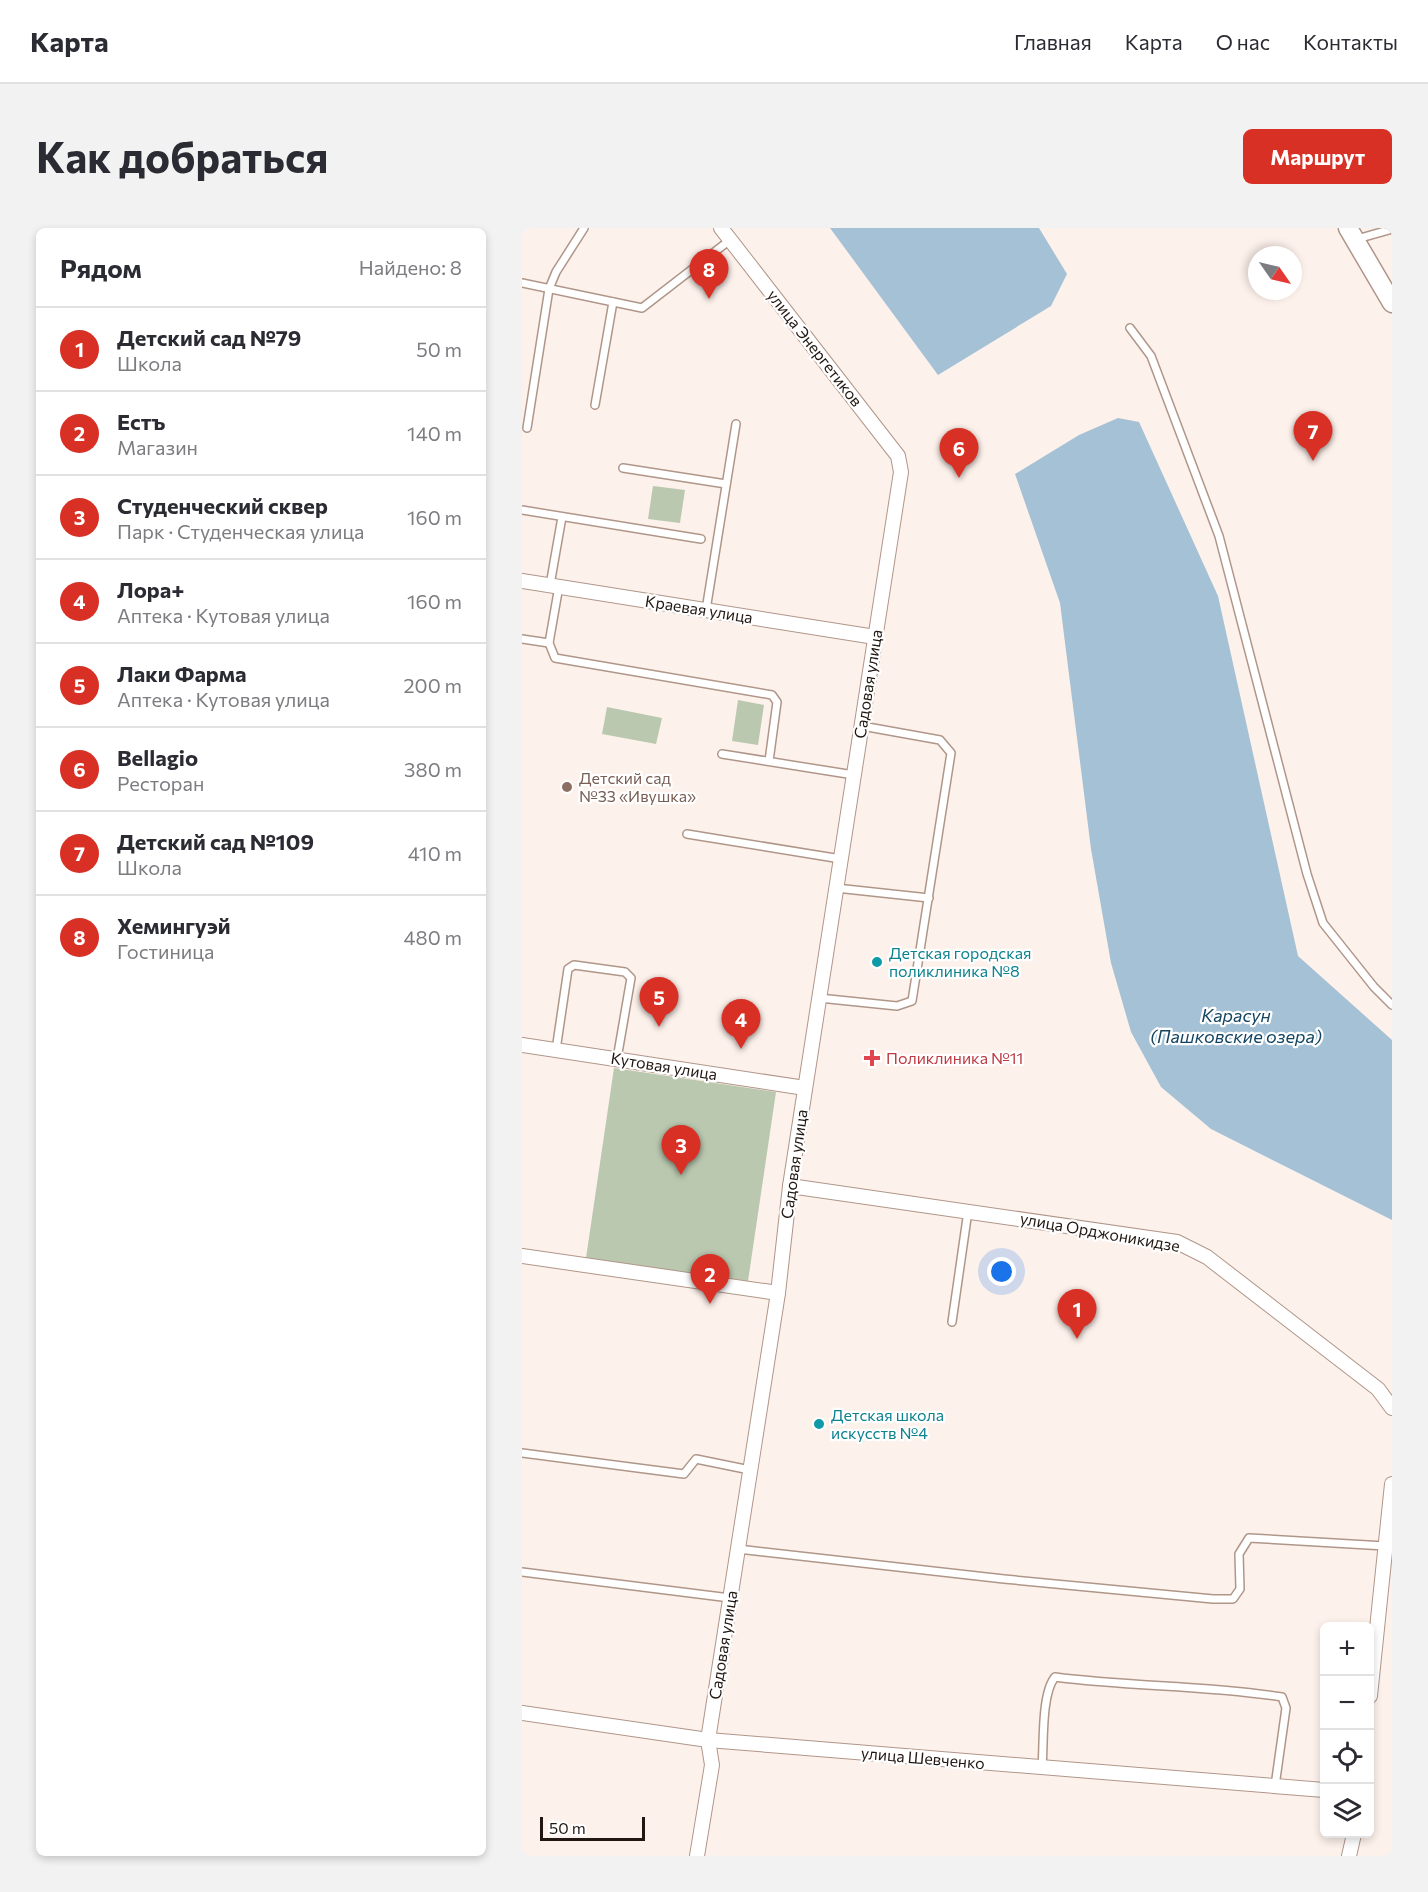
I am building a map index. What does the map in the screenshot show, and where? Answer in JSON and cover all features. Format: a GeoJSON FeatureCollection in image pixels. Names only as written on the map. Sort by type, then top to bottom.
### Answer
{"type":"FeatureCollection","features":[{"type":"Feature","properties":{"kind":"street","name":"улица Энергетиков"},"geometry":{"type":"LineString","coordinates":[[721,228],[898,456],[901,472]]}},
{"type":"Feature","properties":{"kind":"street"},"geometry":{"type":"LineString","coordinates":[[1351,234],[1392,303]]}},
{"type":"Feature","properties":{"kind":"street","name":"Садовая улица"},"geometry":{"type":"LineString","coordinates":[[697,1856],[712,1765],[708,1740],[778,1293],[790,1186],[901,472]]}},
{"type":"Feature","properties":{"kind":"street","name":"Краевая улица"},"geometry":{"type":"LineString","coordinates":[[522,581],[875,637]]}},
{"type":"Feature","properties":{"kind":"street","name":"Кутовая улица"},"geometry":{"type":"LineString","coordinates":[[522,1045],[805,1088]]}},
{"type":"Feature","properties":{"kind":"street","name":"улица Орджоникидзе"},"geometry":{"type":"LineString","coordinates":[[790,1186],[1177,1242],[1207,1257],[1378,1389],[1392,1408]]}},
{"type":"Feature","properties":{"kind":"street"},"geometry":{"type":"LineString","coordinates":[[522,1256],[778,1293]]}},
{"type":"Feature","properties":{"kind":"street"},"geometry":{"type":"LineString","coordinates":[[1372,1676],[1392,1484]]}},
{"type":"Feature","properties":{"kind":"street","name":"улица Шевченко"},"geometry":{"type":"LineString","coordinates":[[522,1713],[708,1740],[1320,1790]]}},
{"type":"Feature","properties":{"kind":"street"},"geometry":{"type":"LineString","coordinates":[[1349,1856],[1352,1838]]}},
{"type":"Feature","properties":{"kind":"lane"},"geometry":{"type":"LineString","coordinates":[[527,428],[549,289],[556,272],[584,228]]}},
{"type":"Feature","properties":{"kind":"lane"},"geometry":{"type":"LineString","coordinates":[[1351,234],[1392,229]]}},
{"type":"Feature","properties":{"kind":"lane"},"geometry":{"type":"LineString","coordinates":[[522,283],[642,308],[649,305],[730,240]]}},
{"type":"Feature","properties":{"kind":"lane"},"geometry":{"type":"LineString","coordinates":[[595,405],[613,302]]}},
{"type":"Feature","properties":{"kind":"lane"},"geometry":{"type":"LineString","coordinates":[[1130,328],[1151,356],[1219,536],[1307,874],[1323,922],[1374,987],[1392,1005]]}},
{"type":"Feature","properties":{"kind":"lane"},"geometry":{"type":"LineString","coordinates":[[706,610],[736,424]]}},
{"type":"Feature","properties":{"kind":"lane"},"geometry":{"type":"LineString","coordinates":[[624,468],[726,484]]}},
{"type":"Feature","properties":{"kind":"lane"},"geometry":{"type":"LineString","coordinates":[[522,510],[702,539]]}},
{"type":"Feature","properties":{"kind":"lane"},"geometry":{"type":"LineString","coordinates":[[562,517],[549,643],[555,658],[772,695],[777,702],[769,762]]}},
{"type":"Feature","properties":{"kind":"lane"},"geometry":{"type":"LineString","coordinates":[[522,639],[549,643]]}},
{"type":"Feature","properties":{"kind":"lane"},"geometry":{"type":"LineString","coordinates":[[819,998],[897,1006],[912,1001],[929,898],[951,753],[940,740],[862,726]]}},
{"type":"Feature","properties":{"kind":"lane"},"geometry":{"type":"LineString","coordinates":[[722,754],[854,775]]}},
{"type":"Feature","properties":{"kind":"lane"},"geometry":{"type":"LineString","coordinates":[[687,834],[841,859]]}},
{"type":"Feature","properties":{"kind":"lane"},"geometry":{"type":"LineString","coordinates":[[836,888],[929,898]]}},
{"type":"Feature","properties":{"kind":"lane"},"geometry":{"type":"LineString","coordinates":[[556,1050],[568,969],[574,965],[584,966],[625,972],[630,978],[618,1059]]}},
{"type":"Feature","properties":{"kind":"lane"},"geometry":{"type":"LineString","coordinates":[[952,1322],[968,1211]]}},
{"type":"Feature","properties":{"kind":"lane"},"geometry":{"type":"LineString","coordinates":[[522,1453],[684,1474],[696,1459],[750,1470]]}},
{"type":"Feature","properties":{"kind":"lane"},"geometry":{"type":"LineString","coordinates":[[738,1549],[1004,1580],[1233,1599],[1240,1589],[1239,1554],[1249,1538],[1385,1546]]}},
{"type":"Feature","properties":{"kind":"lane"},"geometry":{"type":"LineString","coordinates":[[522,1572],[730,1598]]}},
{"type":"Feature","properties":{"kind":"lane"},"geometry":{"type":"LineString","coordinates":[[1042,1767],[1047,1697],[1049,1684],[1055,1677],[1116,1685],[1189,1688],[1282,1697],[1286,1708],[1275,1786]]}},
{"type":"Feature","properties":{"kind":"green space"},"geometry":{"type":"Polygon","coordinates":[[[653,486],[685,490],[680,523],[648,519],[653,486]]]}},
{"type":"Feature","properties":{"kind":"green space"},"geometry":{"type":"Polygon","coordinates":[[[738,700],[764,705],[758,745],[732,741],[738,700]]]}},
{"type":"Feature","properties":{"kind":"green space"},"geometry":{"type":"Polygon","coordinates":[[[607,707],[662,718],[656,744],[602,734],[607,707]]]}},
{"type":"Feature","properties":{"kind":"green space"},"geometry":{"type":"Polygon","coordinates":[[[614,1068],[776,1092],[748,1281],[586,1258],[614,1068]]]}},
{"type":"Feature","properties":{"kind":"water"},"geometry":{"type":"Polygon","coordinates":[[[830,228],[1039,228],[1067,274],[1051,306],[938,375],[830,228]]]}},
{"type":"Feature","properties":{"kind":"water","name":"Карасун (Пашковские озера)"},"geometry":{"type":"Polygon","coordinates":[[[1118,418],[1139,422],[1218,596],[1298,956],[1392,1040],[1392,1220],[1211,1129],[1161,1087],[1131,1032],[1111,963],[1091,849],[1060,603],[1015,474],[1079,435],[1118,418]]]}},
{"type":"Feature","properties":{"kind":"place","name":"Хемингуэй"},"geometry":{"type":"Point","coordinates":[709,299]}},
{"type":"Feature","properties":{"kind":"place","name":"Детский сад №109"},"geometry":{"type":"Point","coordinates":[1313,461]}},
{"type":"Feature","properties":{"kind":"place","name":"Bellagio"},"geometry":{"type":"Point","coordinates":[959,478]}},
{"type":"Feature","properties":{"kind":"place","name":"Детский сад №33 «Ивушка»"},"geometry":{"type":"Point","coordinates":[567,787]}},
{"type":"Feature","properties":{"kind":"place","name":"Детская городская поликлиника №8"},"geometry":{"type":"Point","coordinates":[877,962]}},
{"type":"Feature","properties":{"kind":"place","name":"Лаки Фарма"},"geometry":{"type":"Point","coordinates":[659,1027]}},
{"type":"Feature","properties":{"kind":"place","name":"Лора+"},"geometry":{"type":"Point","coordinates":[741,1049]}},
{"type":"Feature","properties":{"kind":"place","name":"Поликлиника №11"},"geometry":{"type":"Point","coordinates":[872,1058]}},
{"type":"Feature","properties":{"kind":"place","name":"Студенческий сквер"},"geometry":{"type":"Point","coordinates":[681,1175]}},
{"type":"Feature","properties":{"kind":"place","name":"Естъ"},"geometry":{"type":"Point","coordinates":[710,1304]}},
{"type":"Feature","properties":{"kind":"place","name":"Детский сад №79"},"geometry":{"type":"Point","coordinates":[1077,1339]}},
{"type":"Feature","properties":{"kind":"place","name":"Детская школа искусств №4"},"geometry":{"type":"Point","coordinates":[819,1424]}}]}
